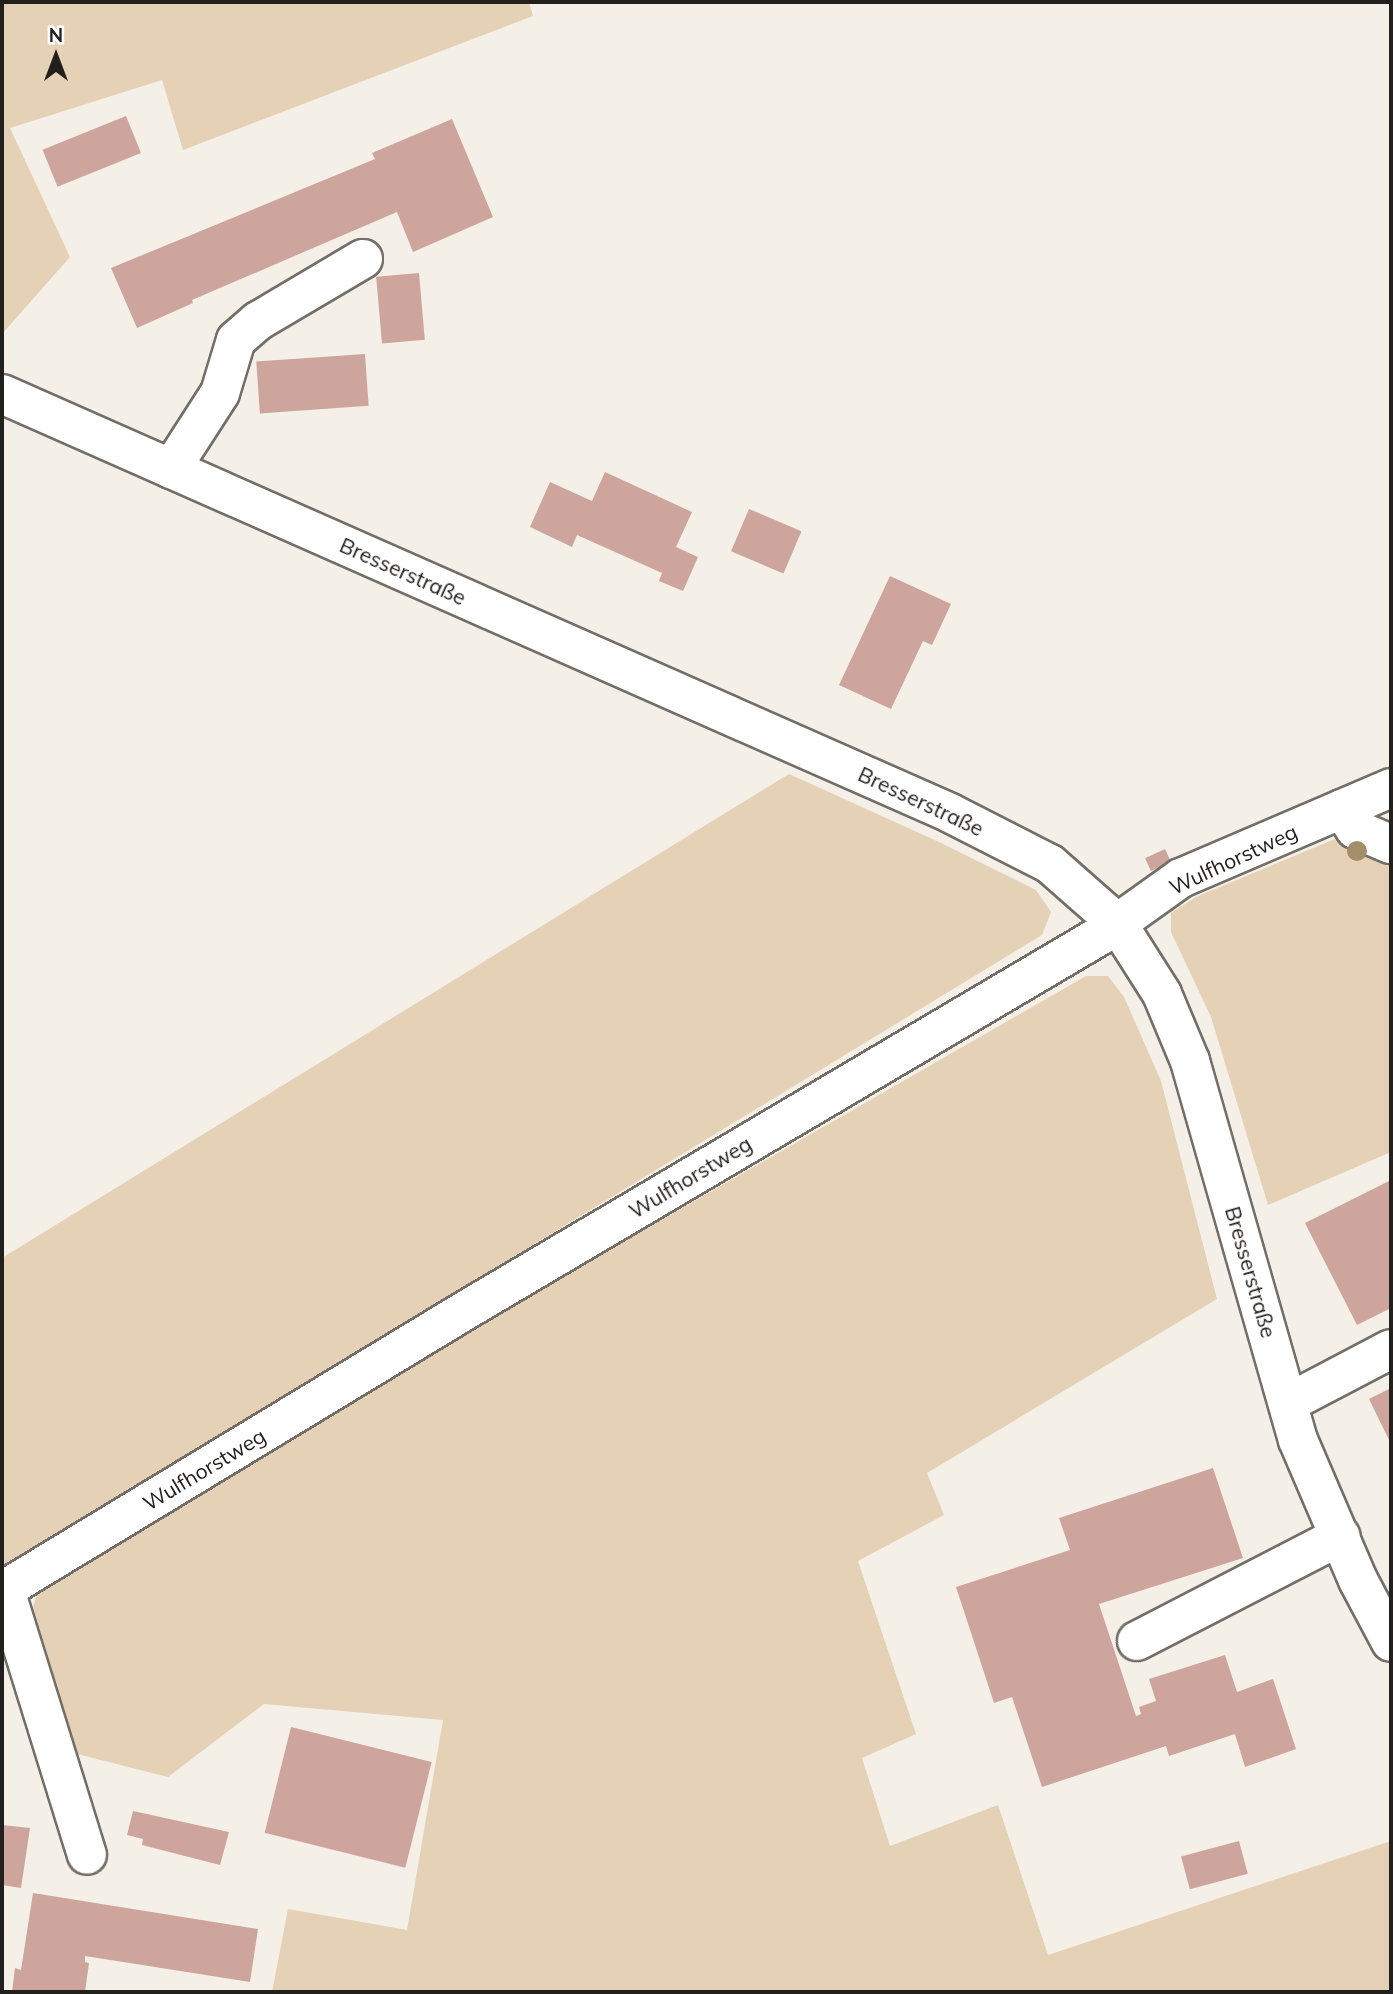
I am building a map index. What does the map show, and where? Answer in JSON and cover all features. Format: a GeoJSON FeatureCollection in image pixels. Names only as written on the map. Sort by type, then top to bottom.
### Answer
{"type":"FeatureCollection","features":[{"type":"Feature","properties":{"kind":"street"},"geometry":{"type":"LineString","coordinates":[[171,469],[220,393],[236,340],[258,321],[363,259]]}},
{"type":"Feature","properties":{"kind":"street","name":"Bresserstraße"},"geometry":{"type":"LineString","coordinates":[[2,394],[950,813],[1050,864],[1117,923],[1162,994],[1190,1061],[1298,1440],[1391,1642]]}},
{"type":"Feature","properties":{"kind":"street","name":"Wulfhorstweg"},"geometry":{"type":"LineString","coordinates":[[3,1591],[466,1310],[1117,923],[1181,878],[1391,788]]}},
{"type":"Feature","properties":{"kind":"street"},"geometry":{"type":"LineString","coordinates":[[1342,809],[1355,829],[1391,844]]}},
{"type":"Feature","properties":{"kind":"street"},"geometry":{"type":"LineString","coordinates":[[1287,1403],[1391,1349]]}},
{"type":"Feature","properties":{"kind":"street"},"geometry":{"type":"LineString","coordinates":[[1137,1641],[1340,1536]]}},
{"type":"Feature","properties":{"kind":"street"},"geometry":{"type":"LineString","coordinates":[[3,1591],[87,1855]]}},
{"type":"Feature","properties":{"kind":"shaded area"},"geometry":{"type":"Polygon","coordinates":[[[2,2],[529,2],[533,16],[183,150],[162,80],[10,128],[70,257],[2,334],[2,2]]]}},
{"type":"Feature","properties":{"kind":"shaded area"},"geometry":{"type":"Polygon","coordinates":[[[789,774],[939,842],[1036,890],[1051,912],[1042,935],[2,1568],[2,1258],[789,774]]]}},
{"type":"Feature","properties":{"kind":"shaded area"},"geometry":{"type":"Polygon","coordinates":[[[1335,839],[1391,865],[1391,1152],[1268,1205],[1211,1017],[1171,932],[1171,913],[1196,897],[1335,839]]]}},
{"type":"Feature","properties":{"kind":"shaded area"},"geometry":{"type":"Polygon","coordinates":[[[1086,976],[1108,976],[1124,997],[1161,1081],[1217,1299],[927,1473],[944,1515],[858,1561],[916,1734],[862,1758],[890,1846],[998,1805],[1048,1955],[1391,1841],[1391,1992],[272,1992],[288,1909],[407,1930],[443,1720],[264,1704],[168,1777],[77,1754],[33,1607],[40,1583],[475,1327],[1086,976]]]}},
{"type":"Feature","properties":{"kind":"building"},"geometry":{"type":"Polygon","coordinates":[[[126,116],[141,153],[58,187],[43,150],[126,116]]]}},
{"type":"Feature","properties":{"kind":"building"},"geometry":{"type":"Polygon","coordinates":[[[452,119],[493,217],[413,252],[397,212],[192,300],[193,303],[137,328],[111,268],[375,159],[372,153],[452,119]]]}},
{"type":"Feature","properties":{"kind":"building"},"geometry":{"type":"Polygon","coordinates":[[[419,273],[425,340],[382,343],[376,277],[419,273]]]}},
{"type":"Feature","properties":{"kind":"building"},"geometry":{"type":"Polygon","coordinates":[[[365,354],[369,406],[260,413],[256,362],[365,354]]]}},
{"type":"Feature","properties":{"kind":"building"},"geometry":{"type":"Polygon","coordinates":[[[605,472],[692,512],[676,547],[698,557],[683,591],[659,581],[662,573],[577,535],[572,547],[530,527],[550,482],[592,501],[605,472]]]}},
{"type":"Feature","properties":{"kind":"building"},"geometry":{"type":"Polygon","coordinates":[[[749,509],[801,531],[783,574],[731,551],[749,509]]]}},
{"type":"Feature","properties":{"kind":"building"},"geometry":{"type":"Polygon","coordinates":[[[890,576],[951,604],[932,645],[923,641],[891,709],[839,685],[890,576]]]}},
{"type":"Feature","properties":{"kind":"building"},"geometry":{"type":"Polygon","coordinates":[[[1165,849],[1171,862],[1151,871],[1145,858],[1165,849]]]}},
{"type":"Feature","properties":{"kind":"building"},"geometry":{"type":"Polygon","coordinates":[[[1391,1180],[1391,1308],[1357,1325],[1305,1223],[1391,1180]]]}},
{"type":"Feature","properties":{"kind":"building"},"geometry":{"type":"Polygon","coordinates":[[[1391,1388],[1391,1444],[1369,1399],[1391,1388]]]}},
{"type":"Feature","properties":{"kind":"building"},"geometry":{"type":"Polygon","coordinates":[[[1213,1468],[1243,1558],[1099,1604],[1136,1716],[1141,1714],[1139,1707],[1156,1701],[1149,1679],[1225,1655],[1237,1692],[1273,1679],[1296,1749],[1245,1767],[1235,1734],[1169,1756],[1166,1746],[1042,1787],[1012,1697],[994,1703],[956,1587],[1070,1550],[1059,1518],[1213,1468]]]}},
{"type":"Feature","properties":{"kind":"building"},"geometry":{"type":"Polygon","coordinates":[[[291,1727],[432,1762],[405,1868],[265,1833],[291,1727]]]}},
{"type":"Feature","properties":{"kind":"building"},"geometry":{"type":"Polygon","coordinates":[[[133,1811],[229,1832],[220,1865],[142,1845],[143,1839],[127,1835],[133,1811]]]}},
{"type":"Feature","properties":{"kind":"building"},"geometry":{"type":"Polygon","coordinates":[[[2,1825],[30,1828],[21,1888],[2,1885],[2,1825]]]}},
{"type":"Feature","properties":{"kind":"building"},"geometry":{"type":"Polygon","coordinates":[[[1239,1841],[1248,1874],[1190,1889],[1181,1857],[1239,1841]]]}},
{"type":"Feature","properties":{"kind":"building"},"geometry":{"type":"Polygon","coordinates":[[[33,1893],[258,1929],[250,1982],[85,1956],[85,1962],[89,1963],[85,1992],[12,1992],[15,1968],[21,1970],[33,1893]]]}}]}
